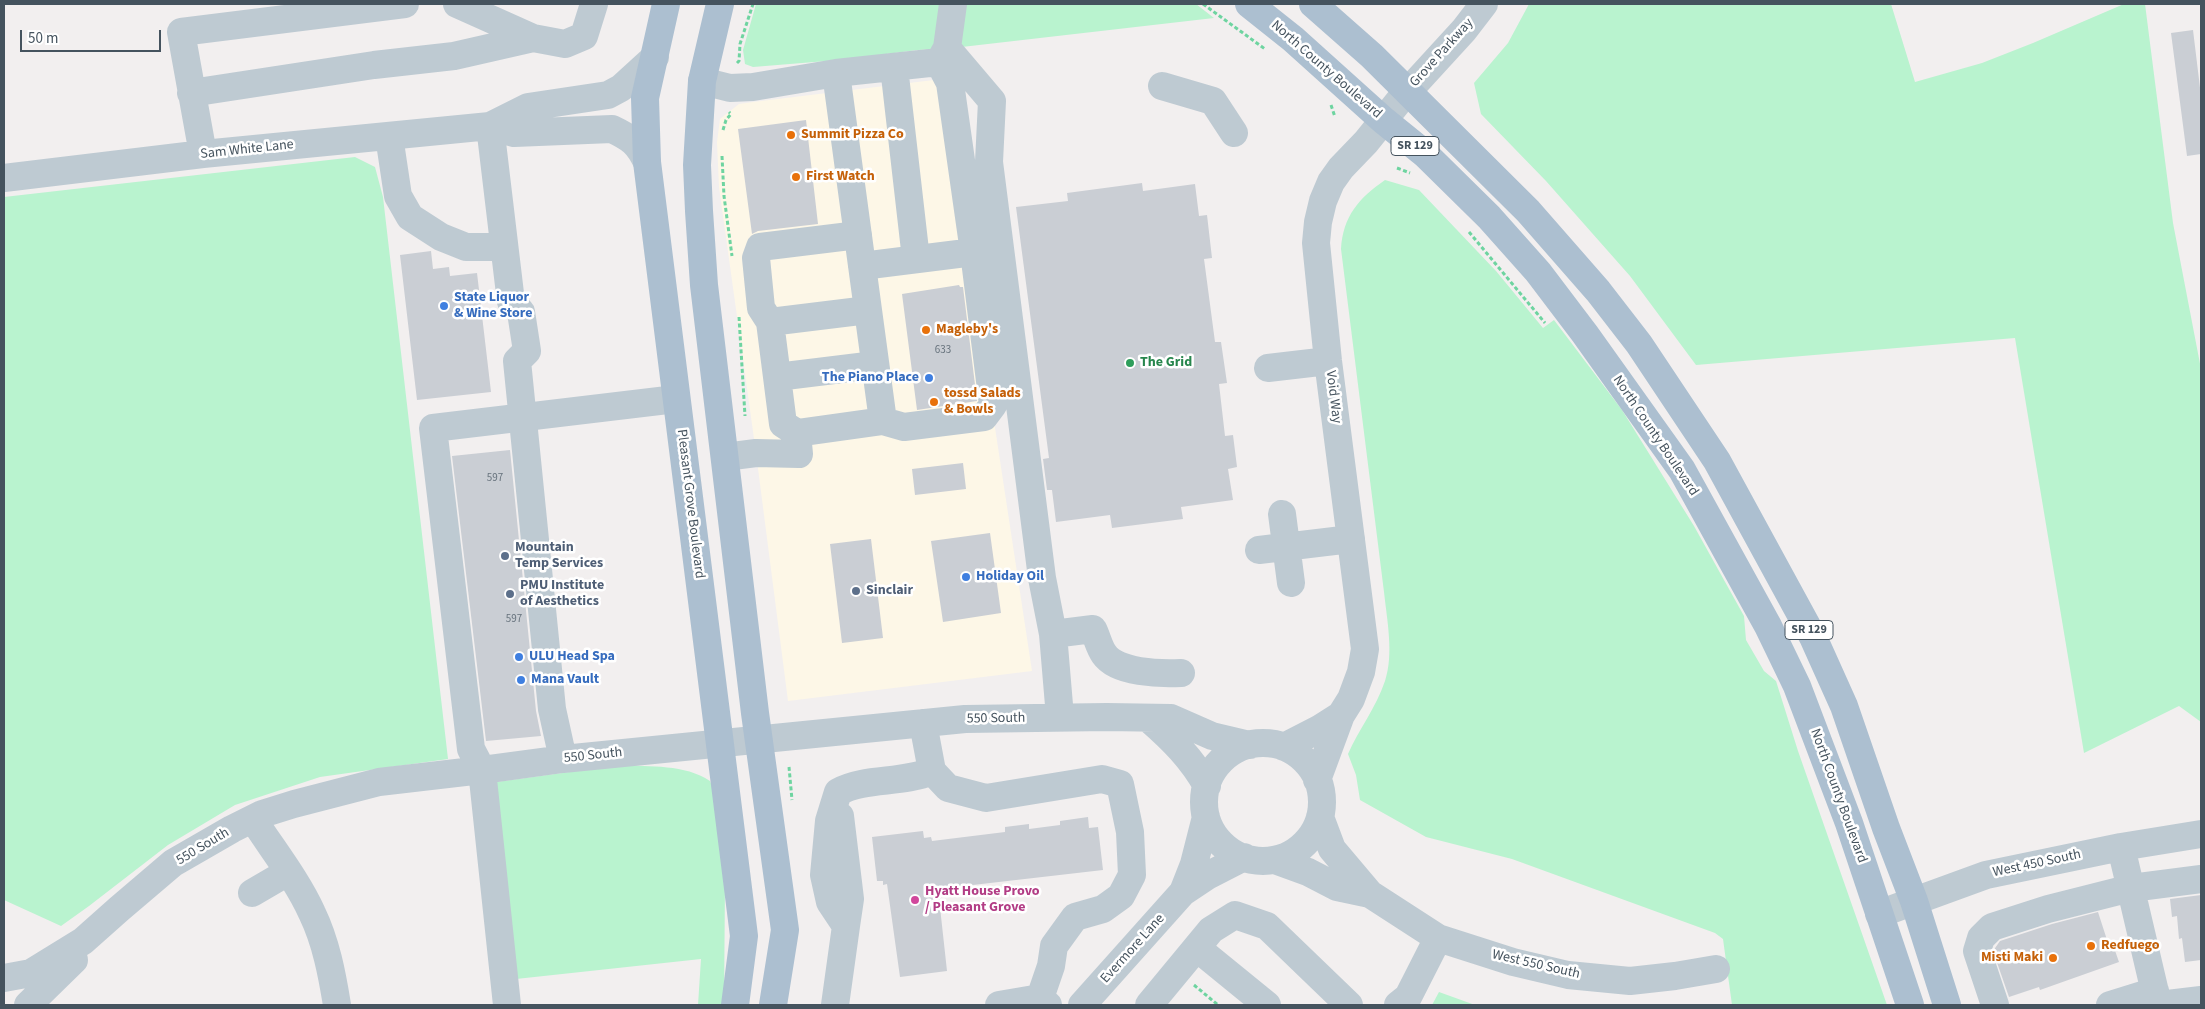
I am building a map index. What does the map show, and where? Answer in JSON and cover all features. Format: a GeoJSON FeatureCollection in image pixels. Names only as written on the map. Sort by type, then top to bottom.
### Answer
{"type":"FeatureCollection","features":[{"type":"Feature","properties":{"kind":"main road","name":"Pleasant Grove Boulevard"},"geometry":{"type":"LineString","coordinates":[[666,4],[645,98],[647,162],[744,936],[736,1005]]}},
{"type":"Feature","properties":{"kind":"main road"},"geometry":{"type":"LineString","coordinates":[[720,4],[702,81],[697,165],[704,285],[758,739],[785,930],[773,1005]]}},
{"type":"Feature","properties":{"kind":"main road","name":"North County Boulevard"},"geometry":{"type":"LineString","coordinates":[[1249,4],[1293,39],[1397,104],[1528,211],[1598,290],[1639,344],[1717,460],[1813,638],[1844,706],[1914,901],[1947,1005]]}},
{"type":"Feature","properties":{"kind":"main road","name":"North County Boulevard"},"geometry":{"type":"LineString","coordinates":[[1313,4],[1397,104],[1432,161],[1488,216],[1538,272],[1585,334],[1682,470],[1768,626],[1797,686],[1849,823],[1910,1005]]}},
{"type":"Feature","properties":{"kind":"street"},"geometry":{"type":"LineString","coordinates":[[203,154],[181,32],[405,4]]}},
{"type":"Feature","properties":{"kind":"street"},"geometry":{"type":"LineString","coordinates":[[457,4],[534,38],[565,44],[584,36],[594,4]]}},
{"type":"Feature","properties":{"kind":"street"},"geometry":{"type":"LineString","coordinates":[[858,235],[760,247],[756,258],[761,308],[770,322],[783,424],[797,433],[883,421],[904,427],[984,417],[993,405],[950,84],[943,55],[953,4]]}},
{"type":"Feature","properties":{"kind":"street","name":"Grove Parkway"},"geometry":{"type":"LineString","coordinates":[[1397,104],[1464,30],[1484,4]]}},
{"type":"Feature","properties":{"kind":"street"},"geometry":{"type":"LineString","coordinates":[[191,93],[374,65],[454,56],[534,38]]}},
{"type":"Feature","properties":{"kind":"street"},"geometry":{"type":"LineString","coordinates":[[702,81],[730,88],[745,87],[836,73],[894,67],[943,55]]}},
{"type":"Feature","properties":{"kind":"street"},"geometry":{"type":"LineString","coordinates":[[943,55],[992,101],[989,162],[1042,578],[1053,634],[1060,718]]}},
{"type":"Feature","properties":{"kind":"street","name":"Sam White Lane"},"geometry":{"type":"LineString","coordinates":[[4,178],[203,154],[490,126],[528,107],[608,95],[621,88],[655,57]]}},
{"type":"Feature","properties":{"kind":"street"},"geometry":{"type":"LineString","coordinates":[[894,67],[916,259]]}},
{"type":"Feature","properties":{"kind":"street"},"geometry":{"type":"LineString","coordinates":[[836,73],[883,421]]}},
{"type":"Feature","properties":{"kind":"street"},"geometry":{"type":"LineString","coordinates":[[1162,86],[1213,101],[1234,133]]}},
{"type":"Feature","properties":{"kind":"street","name":"Void Way"},"geometry":{"type":"LineString","coordinates":[[1317,780],[1341,715],[1351,699],[1361,672],[1364,649],[1328,360],[1316,243],[1323,201],[1331,182],[1397,104]]}},
{"type":"Feature","properties":{"kind":"street"},"geometry":{"type":"LineString","coordinates":[[490,126],[511,302],[521,312],[526,351],[517,361],[522,417],[552,709],[563,759]]}},
{"type":"Feature","properties":{"kind":"street","name":"Sam White Lane"},"geometry":{"type":"LineString","coordinates":[[490,126],[514,133],[612,128],[640,146],[647,162]]}},
{"type":"Feature","properties":{"kind":"street"},"geometry":{"type":"LineString","coordinates":[[389,136],[398,196],[410,217],[441,237],[466,247],[504,247]]}},
{"type":"Feature","properties":{"kind":"street"},"geometry":{"type":"LineString","coordinates":[[862,266],[974,252]]}},
{"type":"Feature","properties":{"kind":"street"},"geometry":{"type":"LineString","coordinates":[[770,322],[868,310]]}},
{"type":"Feature","properties":{"kind":"street"},"geometry":{"type":"LineString","coordinates":[[1268,368],[1328,360]]}},
{"type":"Feature","properties":{"kind":"street"},"geometry":{"type":"LineString","coordinates":[[777,377],[875,365]]}},
{"type":"Feature","properties":{"kind":"street"},"geometry":{"type":"LineString","coordinates":[[507,1005],[482,770],[471,749],[433,428],[676,399]]}},
{"type":"Feature","properties":{"kind":"street"},"geometry":{"type":"LineString","coordinates":[[725,457],[756,453],[799,454],[797,433]]}},
{"type":"Feature","properties":{"kind":"street"},"geometry":{"type":"LineString","coordinates":[[1282,514],[1291,583]]}},
{"type":"Feature","properties":{"kind":"street"},"geometry":{"type":"LineString","coordinates":[[1259,550],[1351,539]]}},
{"type":"Feature","properties":{"kind":"street"},"geometry":{"type":"LineString","coordinates":[[1053,634],[1093,629],[1104,655],[1116,665],[1161,674],[1181,673]]}},
{"type":"Feature","properties":{"kind":"street"},"geometry":{"type":"LineString","coordinates":[[1284,747],[1319,730],[1341,715]]}},
{"type":"Feature","properties":{"kind":"street","name":"550 South"},"geometry":{"type":"LineString","coordinates":[[83,941],[118,908],[173,864],[232,829],[294,804],[378,782],[563,759],[965,719],[1171,718],[1212,736],[1250,744]]}},
{"type":"Feature","properties":{"kind":"street"},"geometry":{"type":"LineString","coordinates":[[1149,719],[1185,752],[1206,786]]}},
{"type":"Feature","properties":{"kind":"street"},"geometry":{"type":"LineString","coordinates":[[923,723],[932,771],[948,788],[986,798],[1102,779],[1120,784],[1130,832],[1132,875],[1122,896],[1103,909],[1075,917],[1054,946],[1044,1002],[999,1005]]}},
{"type":"Feature","properties":{"kind":"street"},"geometry":{"type":"LineString","coordinates":[[1268,743],[1284,747],[1299,755],[1312,769],[1320,786],[1322,805],[1320,817],[1309,840],[1294,853],[1275,860],[1255,861],[1236,855],[1220,842],[1210,828],[1206,818],[1204,811],[1206,786],[1210,776],[1221,761],[1234,751],[1250,744],[1268,743]]}},
{"type":"Feature","properties":{"kind":"street"},"geometry":{"type":"LineString","coordinates":[[836,1005],[846,926],[830,902],[824,876],[829,821],[838,792],[850,786],[916,778],[932,771]]}},
{"type":"Feature","properties":{"kind":"street"},"geometry":{"type":"LineString","coordinates":[[1320,817],[1332,849],[1370,894]]}},
{"type":"Feature","properties":{"kind":"street"},"geometry":{"type":"LineString","coordinates":[[1183,892],[1194,864],[1206,818]]}},
{"type":"Feature","properties":{"kind":"street"},"geometry":{"type":"LineString","coordinates":[[253,819],[312,912],[323,940],[332,973],[337,1005]]}},
{"type":"Feature","properties":{"kind":"street","name":"West 450 South"},"geometry":{"type":"LineString","coordinates":[[1879,914],[1986,875],[2121,846],[2201,834]]}},
{"type":"Feature","properties":{"kind":"street"},"geometry":{"type":"LineString","coordinates":[[2121,846],[2157,1000]]}},
{"type":"Feature","properties":{"kind":"street"},"geometry":{"type":"LineString","coordinates":[[1183,892],[1207,876],[1244,857]]}},
{"type":"Feature","properties":{"kind":"street"},"geometry":{"type":"LineString","coordinates":[[1275,860],[1308,872],[1337,887],[1370,894]]}},
{"type":"Feature","properties":{"kind":"street"},"geometry":{"type":"LineString","coordinates":[[252,893],[288,872]]}},
{"type":"Feature","properties":{"kind":"street"},"geometry":{"type":"LineString","coordinates":[[1995,1005],[1977,952],[1981,938],[1992,927],[2048,909],[2131,888],[2201,879]]}},
{"type":"Feature","properties":{"kind":"street","name":"Evermore Lane"},"geometry":{"type":"LineString","coordinates":[[1082,1005],[1183,892]]}},
{"type":"Feature","properties":{"kind":"street","name":"West 550 South"},"geometry":{"type":"LineString","coordinates":[[1370,894],[1438,938],[1513,962],[1568,975],[1630,981],[1716,969]]}},
{"type":"Feature","properties":{"kind":"street"},"geometry":{"type":"LineString","coordinates":[[1149,1005],[1211,930],[1235,915],[1266,926],[1349,1005]]}},
{"type":"Feature","properties":{"kind":"street"},"geometry":{"type":"LineString","coordinates":[[1398,1005],[1408,997],[1438,938]]}},
{"type":"Feature","properties":{"kind":"street"},"geometry":{"type":"LineString","coordinates":[[4,978],[31,973],[83,941]]}},
{"type":"Feature","properties":{"kind":"street"},"geometry":{"type":"LineString","coordinates":[[28,1005],[78,955],[83,941]]}},
{"type":"Feature","properties":{"kind":"street"},"geometry":{"type":"LineString","coordinates":[[1196,948],[1267,1005]]}},
{"type":"Feature","properties":{"kind":"street"},"geometry":{"type":"LineString","coordinates":[[2110,1005],[2157,1000],[2201,1000]]}},
{"type":"Feature","properties":{"kind":"path"},"geometry":{"type":"LineString","coordinates":[[737,63],[739,61],[740,44],[753,4]]}},
{"type":"Feature","properties":{"kind":"path"},"geometry":{"type":"LineString","coordinates":[[1203,4],[1266,50]]}},
{"type":"Feature","properties":{"kind":"path"},"geometry":{"type":"LineString","coordinates":[[1325,99],[1332,105],[1335,117]]}},
{"type":"Feature","properties":{"kind":"path"},"geometry":{"type":"LineString","coordinates":[[1397,168],[1410,173],[1416,179]]}},
{"type":"Feature","properties":{"kind":"path"},"geometry":{"type":"LineString","coordinates":[[1467,230],[1545,323]]}},
{"type":"Feature","properties":{"kind":"path"},"geometry":{"type":"LineString","coordinates":[[1177,971],[1218,1005]]}},
{"type":"Feature","properties":{"kind":"shaded area"},"geometry":{"type":"Polygon","coordinates":[[[942,79],[1032,671],[788,701],[719,187],[717,142],[720,119],[739,104],[942,79]]]}},
{"type":"Feature","properties":{"kind":"green space"},"geometry":{"type":"Polygon","coordinates":[[[756,4],[1196,4],[1214,18],[953,48],[753,67],[745,64],[743,50],[756,4]]]}},
{"type":"Feature","properties":{"kind":"green space"},"geometry":{"type":"Polygon","coordinates":[[[1529,4],[1891,4],[1915,82],[1982,63],[2124,4],[2145,4],[2173,223],[2201,369],[2201,722],[2179,706],[2084,753],[2015,338],[1696,365],[1630,276],[1546,181],[1481,114],[1474,83],[1508,43],[1529,4]]]}},
{"type":"Feature","properties":{"kind":"green space"},"geometry":{"type":"Polygon","coordinates":[[[355,157],[375,167],[383,197],[448,759],[320,777],[235,805],[168,845],[61,926],[4,900],[4,197],[355,157]]]}},
{"type":"Feature","properties":{"kind":"green space"},"geometry":{"type":"Polygon","coordinates":[[[1385,180],[1419,190],[1496,271],[1543,328],[1554,320],[1622,410],[1694,526],[1744,616],[1746,640],[1764,671],[1776,681],[1798,751],[1887,1005],[1732,1005],[1723,939],[1715,933],[1512,859],[1426,837],[1360,800],[1356,775],[1348,754],[1385,681],[1389,660],[1389,637],[1341,249],[1345,227],[1354,209],[1367,194],[1385,180]]]}},
{"type":"Feature","properties":{"kind":"green space"},"geometry":{"type":"Polygon","coordinates":[[[621,765],[678,769],[710,781],[714,792],[725,882],[724,1005],[698,1005],[701,959],[516,979],[496,782],[621,765]]]}},
{"type":"Feature","properties":{"kind":"green space"},"geometry":{"type":"Polygon","coordinates":[[[1439,992],[1475,1005],[1432,1005],[1439,992]]]}},
{"type":"Feature","properties":{"kind":"building"},"geometry":{"type":"Polygon","coordinates":[[[2193,30],[2201,96],[2201,154],[2187,156],[2171,33],[2193,30]]]}},
{"type":"Feature","properties":{"kind":"building"},"geometry":{"type":"Polygon","coordinates":[[[806,120],[818,224],[758,231],[752,234],[738,129],[806,120]]]}},
{"type":"Feature","properties":{"kind":"building","name":"The Grid"},"geometry":{"type":"Polygon","coordinates":[[[1142,183],[1143,191],[1195,184],[1199,216],[1207,215],[1212,258],[1204,259],[1215,342],[1221,342],[1227,383],[1219,384],[1225,436],[1233,435],[1237,467],[1228,469],[1233,500],[1181,507],[1183,519],[1112,528],[1110,515],[1056,522],[1052,490],[1047,490],[1043,459],[1049,458],[1016,207],[1068,201],[1067,193],[1142,183]]]}},
{"type":"Feature","properties":{"kind":"building","name":"State Liquor & Wine Store"},"geometry":{"type":"Polygon","coordinates":[[[431,251],[433,269],[449,267],[450,276],[477,273],[491,392],[417,400],[400,255],[431,251]]]}},
{"type":"Feature","properties":{"kind":"building"},"geometry":{"type":"Polygon","coordinates":[[[959,285],[963,287],[977,401],[917,410],[902,294],[959,285]]]}},
{"type":"Feature","properties":{"kind":"building"},"geometry":{"type":"Polygon","coordinates":[[[510,450],[536,711],[541,736],[486,741],[452,456],[510,450]]]}},
{"type":"Feature","properties":{"kind":"building"},"geometry":{"type":"Polygon","coordinates":[[[963,463],[966,489],[915,495],[912,469],[963,463]]]}},
{"type":"Feature","properties":{"kind":"building","name":"Holiday Oil"},"geometry":{"type":"Polygon","coordinates":[[[990,533],[1001,613],[943,622],[931,541],[990,533]]]}},
{"type":"Feature","properties":{"kind":"building","name":"Sinclair"},"geometry":{"type":"Polygon","coordinates":[[[871,539],[883,638],[842,643],[830,544],[871,539]]]}},
{"type":"Feature","properties":{"kind":"building","name":"Hyatt House Provo / Pleasant Grove"},"geometry":{"type":"Polygon","coordinates":[[[1088,817],[1089,828],[1098,827],[1103,870],[938,889],[947,971],[900,977],[887,884],[883,885],[883,881],[877,881],[872,837],[923,831],[924,838],[931,837],[932,841],[1005,832],[1005,827],[1029,824],[1029,829],[1060,825],[1060,821],[1088,817]]]}},
{"type":"Feature","properties":{"kind":"building"},"geometry":{"type":"Polygon","coordinates":[[[2201,895],[2201,960],[2185,962],[2182,938],[2179,939],[2177,916],[2172,917],[2170,899],[2201,895]]]}},
{"type":"Feature","properties":{"kind":"building"},"geometry":{"type":"Polygon","coordinates":[[[2098,912],[2108,943],[2112,942],[2119,962],[2040,990],[2039,987],[2009,997],[1993,951],[2000,941],[2052,924],[2098,912]]]}},
{"type":"Feature","properties":{"kind":"place","name":"Summit Pizza Co"},"geometry":{"type":"Point","coordinates":[791,135]}},
{"type":"Feature","properties":{"kind":"place","name":"First Watch"},"geometry":{"type":"Point","coordinates":[796,177]}},
{"type":"Feature","properties":{"kind":"place","name":"State Liquor & Wine Store"},"geometry":{"type":"Point","coordinates":[444,306]}},
{"type":"Feature","properties":{"kind":"place","name":"Magleby's"},"geometry":{"type":"Point","coordinates":[926,330]}},
{"type":"Feature","properties":{"kind":"place","name":"The Grid"},"geometry":{"type":"Point","coordinates":[1130,363]}},
{"type":"Feature","properties":{"kind":"place","name":"The Piano Place"},"geometry":{"type":"Point","coordinates":[929,378]}},
{"type":"Feature","properties":{"kind":"place","name":"tossd Salads & Bowls"},"geometry":{"type":"Point","coordinates":[934,402]}},
{"type":"Feature","properties":{"kind":"place","name":"Mountain Temp Services"},"geometry":{"type":"Point","coordinates":[505,556]}},
{"type":"Feature","properties":{"kind":"place","name":"Holiday Oil"},"geometry":{"type":"Point","coordinates":[966,577]}},
{"type":"Feature","properties":{"kind":"place","name":"Sinclair"},"geometry":{"type":"Point","coordinates":[856,591]}},
{"type":"Feature","properties":{"kind":"place","name":"PMU Institute of Aesthetics"},"geometry":{"type":"Point","coordinates":[510,594]}},
{"type":"Feature","properties":{"kind":"place","name":"ULU Head Spa"},"geometry":{"type":"Point","coordinates":[519,657]}},
{"type":"Feature","properties":{"kind":"place","name":"Mana Vault"},"geometry":{"type":"Point","coordinates":[521,680]}},
{"type":"Feature","properties":{"kind":"place","name":"Hyatt House Provo / Pleasant Grove"},"geometry":{"type":"Point","coordinates":[915,900]}},
{"type":"Feature","properties":{"kind":"place","name":"Redfuego"},"geometry":{"type":"Point","coordinates":[2091,946]}},
{"type":"Feature","properties":{"kind":"place","name":"Misti Maki"},"geometry":{"type":"Point","coordinates":[2053,958]}}]}
